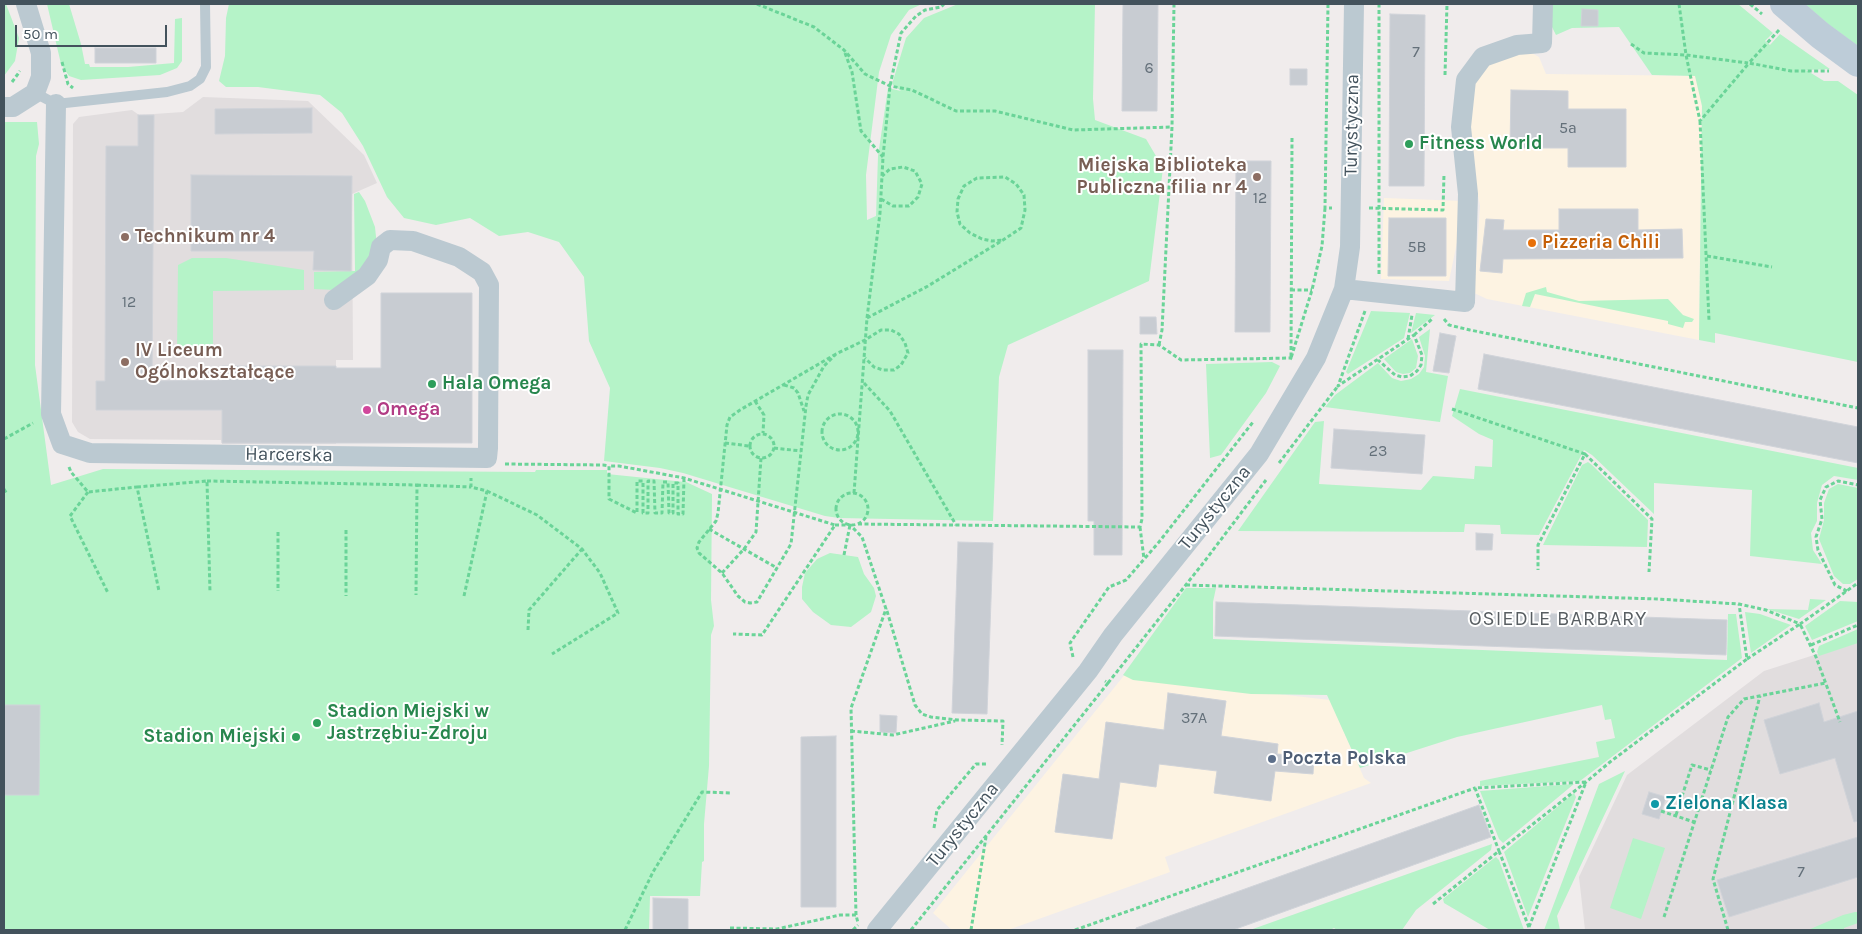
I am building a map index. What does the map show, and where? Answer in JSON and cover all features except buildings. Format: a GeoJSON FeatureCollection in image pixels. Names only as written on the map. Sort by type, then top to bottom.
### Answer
{"type":"FeatureCollection","features":[{"type":"Feature","properties":{"kind":"street"},"geometry":{"type":"LineString","coordinates":[[4,108],[13,106],[35,93],[41,77],[41,53],[26,4]]}},
{"type":"Feature","properties":{"kind":"street","name":"Turystyczna"},"geometry":{"type":"LineString","coordinates":[[868,927],[1088,671],[1113,635],[1259,454],[1316,358],[1344,289],[1350,247],[1354,4]]}},
{"type":"Feature","properties":{"kind":"street"},"geometry":{"type":"LineString","coordinates":[[1344,289],[1465,302],[1468,194],[1461,127],[1466,80],[1483,57],[1517,45],[1542,44],[1543,4]]}},
{"type":"Feature","properties":{"kind":"street"},"geometry":{"type":"LineString","coordinates":[[1784,4],[1820,35],[1848,67]]}},
{"type":"Feature","properties":{"kind":"street"},"geometry":{"type":"LineString","coordinates":[[56,104],[51,414],[62,444]]}},
{"type":"Feature","properties":{"kind":"street"},"geometry":{"type":"LineString","coordinates":[[334,300],[367,276],[378,260],[381,247],[390,240],[413,242],[458,257],[482,272],[489,284],[488,448],[479,458]]}},
{"type":"Feature","properties":{"kind":"street","name":"Harcerska"},"geometry":{"type":"LineString","coordinates":[[62,444],[90,453],[479,458]]}},
{"type":"Feature","properties":{"kind":"lane"},"geometry":{"type":"LineString","coordinates":[[35,93],[56,104],[167,92],[190,86],[200,79],[206,67],[205,4]]}},
{"type":"Feature","properties":{"kind":"path"},"geometry":{"type":"LineString","coordinates":[[757,4],[814,26],[844,50],[865,74],[890,86],[912,90],[956,111],[995,111],[1073,130],[1172,127]]}},
{"type":"Feature","properties":{"kind":"path"},"geometry":{"type":"LineString","coordinates":[[854,493],[865,340],[881,199],[890,86],[901,33],[920,13],[925,10],[941,7],[944,4]]}},
{"type":"Feature","properties":{"kind":"path"},"geometry":{"type":"LineString","coordinates":[[1159,344],[1162,330],[1172,127],[1174,4]]}},
{"type":"Feature","properties":{"kind":"path"},"geometry":{"type":"LineString","coordinates":[[1287,366],[1312,290],[1322,246],[1325,208],[1328,4]]}},
{"type":"Feature","properties":{"kind":"path"},"geometry":{"type":"LineString","coordinates":[[1445,82],[1447,4]]}},
{"type":"Feature","properties":{"kind":"path"},"geometry":{"type":"LineString","coordinates":[[1679,4],[1678,11],[1700,122],[1709,320]]}},
{"type":"Feature","properties":{"kind":"path"},"geometry":{"type":"LineString","coordinates":[[1700,122],[1748,63],[1780,29],[1787,34]]}},
{"type":"Feature","properties":{"kind":"path"},"geometry":{"type":"LineString","coordinates":[[1631,44],[1644,53],[1686,55],[1791,71],[1848,67]]}},
{"type":"Feature","properties":{"kind":"path"},"geometry":{"type":"LineString","coordinates":[[844,50],[852,72],[861,131],[883,157]]}},
{"type":"Feature","properties":{"kind":"path"},"geometry":{"type":"LineString","coordinates":[[61,57],[68,84],[76,91],[82,92],[83,100]]}},
{"type":"Feature","properties":{"kind":"path"},"geometry":{"type":"LineString","coordinates":[[1291,358],[1292,138]]}},
{"type":"Feature","properties":{"kind":"path"},"geometry":{"type":"LineString","coordinates":[[881,199],[892,206],[908,206],[918,197],[922,184],[915,171],[903,166],[890,169],[882,176]]}},
{"type":"Feature","properties":{"kind":"path"},"geometry":{"type":"LineString","coordinates":[[1325,208],[1443,210],[1444,171]]}},
{"type":"Feature","properties":{"kind":"path"},"geometry":{"type":"LineString","coordinates":[[867,318],[928,286],[1003,240],[1020,228],[1025,210],[1024,195],[1016,184],[1005,177],[977,178],[964,186],[958,199],[957,212],[960,224],[970,233],[982,239],[992,241],[1003,240]]}},
{"type":"Feature","properties":{"kind":"path"},"geometry":{"type":"LineString","coordinates":[[1707,256],[1772,266]]}},
{"type":"Feature","properties":{"kind":"path"},"geometry":{"type":"LineString","coordinates":[[1291,290],[1312,290]]}},
{"type":"Feature","properties":{"kind":"path"},"geometry":{"type":"LineString","coordinates":[[1439,313],[1449,325],[1470,330],[1858,408]]}},
{"type":"Feature","properties":{"kind":"path"},"geometry":{"type":"LineString","coordinates":[[836,354],[824,366],[808,395],[792,544],[757,602],[750,603],[738,596],[722,573],[699,553],[697,548],[699,542],[716,521],[727,425],[730,417],[783,384],[836,354],[865,340],[881,330],[891,330],[899,334],[906,343],[908,353],[901,365],[894,370],[883,370],[874,367],[864,358]]}},
{"type":"Feature","properties":{"kind":"path"},"geometry":{"type":"LineString","coordinates":[[1414,335],[1422,355],[1421,364],[1417,371],[1410,376],[1402,377],[1395,375],[1378,360],[1414,335]]}},
{"type":"Feature","properties":{"kind":"path"},"geometry":{"type":"LineString","coordinates":[[1144,560],[1140,527],[1142,519],[1141,344],[1159,344],[1181,360],[1291,358]]}},
{"type":"Feature","properties":{"kind":"path"},"geometry":{"type":"LineString","coordinates":[[863,382],[890,411],[956,525]]}},
{"type":"Feature","properties":{"kind":"path"},"geometry":{"type":"LineString","coordinates":[[783,384],[794,388],[798,393],[805,414]]}},
{"type":"Feature","properties":{"kind":"path"},"geometry":{"type":"LineString","coordinates":[[1276,467],[1338,386]]}},
{"type":"Feature","properties":{"kind":"path"},"geometry":{"type":"LineString","coordinates":[[755,401],[764,415],[763,433]]}},
{"type":"Feature","properties":{"kind":"path"},"geometry":{"type":"LineString","coordinates":[[1452,409],[1585,454],[1652,519],[1649,572]]}},
{"type":"Feature","properties":{"kind":"path"},"geometry":{"type":"LineString","coordinates":[[840,413],[846,414],[855,421],[858,432],[857,438],[849,448],[837,450],[826,444],[821,432],[825,421],[829,417],[840,413]]}},
{"type":"Feature","properties":{"kind":"path"},"geometry":{"type":"LineString","coordinates":[[1108,682],[1074,661],[1070,643],[1109,587],[1126,580],[1144,560],[1256,418]]}},
{"type":"Feature","properties":{"kind":"path"},"geometry":{"type":"LineString","coordinates":[[4,439],[35,422]]}},
{"type":"Feature","properties":{"kind":"path"},"geometry":{"type":"LineString","coordinates":[[763,433],[770,437],[774,448],[768,456],[762,458],[754,456],[749,446],[755,435],[763,433]]}},
{"type":"Feature","properties":{"kind":"path"},"geometry":{"type":"LineString","coordinates":[[725,443],[749,446]]}},
{"type":"Feature","properties":{"kind":"path"},"geometry":{"type":"LineString","coordinates":[[62,444],[71,472],[88,492]]}},
{"type":"Feature","properties":{"kind":"path"},"geometry":{"type":"LineString","coordinates":[[774,448],[801,451]]}},
{"type":"Feature","properties":{"kind":"path"},"geometry":{"type":"LineString","coordinates":[[1538,570],[1538,545],[1585,454]]}},
{"type":"Feature","properties":{"kind":"path"},"geometry":{"type":"LineString","coordinates":[[471,487],[479,458],[498,464],[603,464],[684,478],[834,524],[1140,527]]}},
{"type":"Feature","properties":{"kind":"path"},"geometry":{"type":"LineString","coordinates":[[722,573],[744,549],[756,532],[762,458]]}},
{"type":"Feature","properties":{"kind":"path"},"geometry":{"type":"LineString","coordinates":[[610,466],[609,499],[634,513],[637,513],[637,481],[643,482],[643,513],[648,513],[648,482],[654,482],[654,513],[662,513],[663,482],[668,482],[669,513],[673,513],[673,482],[678,482],[678,514],[683,514],[684,478]]}},
{"type":"Feature","properties":{"kind":"path"},"geometry":{"type":"LineString","coordinates":[[911,930],[1186,585],[1270,475]]}},
{"type":"Feature","properties":{"kind":"path"},"geometry":{"type":"LineString","coordinates":[[1847,591],[1835,585],[1818,550],[1816,537],[1822,520],[1820,500],[1826,487],[1838,481],[1858,485]]}},
{"type":"Feature","properties":{"kind":"path"},"geometry":{"type":"LineString","coordinates":[[108,593],[70,516],[88,492],[207,482],[471,487],[487,491],[537,515],[582,549],[600,573],[618,613],[552,654]]}},
{"type":"Feature","properties":{"kind":"path"},"geometry":{"type":"LineString","coordinates":[[207,482],[210,592]]}},
{"type":"Feature","properties":{"kind":"path"},"geometry":{"type":"LineString","coordinates":[[416,595],[417,485]]}},
{"type":"Feature","properties":{"kind":"path"},"geometry":{"type":"LineString","coordinates":[[137,487],[160,591]]}},
{"type":"Feature","properties":{"kind":"path"},"geometry":{"type":"LineString","coordinates":[[4,489],[7,494]]}},
{"type":"Feature","properties":{"kind":"path"},"geometry":{"type":"LineString","coordinates":[[464,596],[487,491]]}},
{"type":"Feature","properties":{"kind":"path"},"geometry":{"type":"LineString","coordinates":[[858,524],[865,518],[868,508],[864,498],[854,493],[849,493],[841,498],[836,507],[836,512],[841,520],[850,524],[862,538],[915,705],[922,714],[931,717],[958,720],[1004,720]]}},
{"type":"Feature","properties":{"kind":"path"},"geometry":{"type":"LineString","coordinates":[[734,634],[762,635],[834,524]]}},
{"type":"Feature","properties":{"kind":"path"},"geometry":{"type":"LineString","coordinates":[[844,555],[850,524]]}},
{"type":"Feature","properties":{"kind":"path"},"geometry":{"type":"LineString","coordinates":[[709,529],[777,568]]}},
{"type":"Feature","properties":{"kind":"path"},"geometry":{"type":"LineString","coordinates":[[346,530],[346,596]]}},
{"type":"Feature","properties":{"kind":"path"},"geometry":{"type":"LineString","coordinates":[[278,532],[278,591]]}},
{"type":"Feature","properties":{"kind":"path"},"geometry":{"type":"LineString","coordinates":[[528,630],[529,610],[582,549]]}},
{"type":"Feature","properties":{"kind":"path"},"geometry":{"type":"LineString","coordinates":[[1433,904],[1610,762],[1747,660],[1858,583]]}},
{"type":"Feature","properties":{"kind":"path"},"geometry":{"type":"LineString","coordinates":[[1186,585],[1658,599],[1739,604],[1766,610],[1800,624],[1811,645],[1840,722]]}},
{"type":"Feature","properties":{"kind":"path"},"geometry":{"type":"LineString","coordinates":[[1739,604],[1747,660]]}},
{"type":"Feature","properties":{"kind":"path"},"geometry":{"type":"LineString","coordinates":[[868,927],[856,915],[851,708],[886,609]]}},
{"type":"Feature","properties":{"kind":"path"},"geometry":{"type":"LineString","coordinates":[[1811,645],[1858,624]]}},
{"type":"Feature","properties":{"kind":"path"},"geometry":{"type":"LineString","coordinates":[[1664,917],[1728,717],[1744,699],[1826,683]]}},
{"type":"Feature","properties":{"kind":"path"},"geometry":{"type":"LineString","coordinates":[[1728,930],[1713,879],[1760,696]]}},
{"type":"Feature","properties":{"kind":"path"},"geometry":{"type":"LineString","coordinates":[[851,731],[893,735],[958,720]]}},
{"type":"Feature","properties":{"kind":"path"},"geometry":{"type":"LineString","coordinates":[[1676,816],[1692,765],[1711,770]]}},
{"type":"Feature","properties":{"kind":"path"},"geometry":{"type":"LineString","coordinates":[[1075,930],[1475,788],[1586,782]]}},
{"type":"Feature","properties":{"kind":"path"},"geometry":{"type":"LineString","coordinates":[[1530,929],[1586,782]]}},
{"type":"Feature","properties":{"kind":"path"},"geometry":{"type":"LineString","coordinates":[[1475,788],[1530,929]]}},
{"type":"Feature","properties":{"kind":"path"},"geometry":{"type":"LineString","coordinates":[[625,930],[653,872],[702,792],[731,793]]}},
{"type":"Feature","properties":{"kind":"path"},"geometry":{"type":"LineString","coordinates":[[1662,811],[1694,822]]}},
{"type":"Feature","properties":{"kind":"path"},"geometry":{"type":"LineString","coordinates":[[971,930],[986,836]]}},
{"type":"Feature","properties":{"kind":"path"},"geometry":{"type":"LineString","coordinates":[[730,928],[777,929],[840,916],[856,915]]}},
{"type":"Feature","properties":{"kind":"shaded area"},"geometry":{"type":"Polygon","coordinates":[[[1528,51],[1539,57],[1546,74],[1702,76],[1699,340],[1487,299],[1474,293],[1480,206],[1466,134],[1470,92],[1483,66],[1528,51]]]}},
{"type":"Feature","properties":{"kind":"shaded area"},"geometry":{"type":"Polygon","coordinates":[[[203,97],[308,101],[364,155],[377,183],[352,194],[353,360],[336,360],[336,444],[222,444],[221,440],[90,439],[78,432],[72,422],[73,124],[79,117],[132,110],[139,115],[183,112],[203,97]]]}},
{"type":"Feature","properties":{"kind":"shaded area"},"geometry":{"type":"Polygon","coordinates":[[[1384,198],[1463,201],[1464,208],[1449,281],[1381,279],[1384,198]]]}},
{"type":"Feature","properties":{"kind":"shaded area"},"geometry":{"type":"Polygon","coordinates":[[[1858,641],[1858,930],[1585,930],[1579,877],[1627,775],[1764,671],[1858,641]]]}},
{"type":"Feature","properties":{"kind":"shaded area"},"geometry":{"type":"Polygon","coordinates":[[[1126,673],[1130,677],[1330,700],[1364,778],[1371,783],[1165,857],[1170,872],[1008,930],[952,930],[933,913],[1126,673]]]}},
{"type":"Feature","properties":{"kind":"green space"},"geometry":{"type":"Polygon","coordinates":[[[4,4],[6,4],[19,38],[15,61],[4,76],[4,4]]]}},
{"type":"Feature","properties":{"kind":"green space"},"geometry":{"type":"Polygon","coordinates":[[[47,4],[69,4],[85,64],[89,64],[90,67],[128,67],[174,63],[175,19],[182,18],[182,61],[177,68],[160,75],[81,80],[69,76],[61,64],[47,4]]]}},
{"type":"Feature","properties":{"kind":"green space"},"geometry":{"type":"Polygon","coordinates":[[[229,4],[922,4],[909,10],[891,35],[879,72],[866,175],[867,220],[876,216],[878,156],[888,88],[901,91],[892,84],[906,38],[924,18],[958,4],[1095,4],[1093,99],[1095,120],[1146,139],[1163,168],[1149,281],[1008,345],[999,377],[993,521],[839,518],[825,516],[683,473],[604,461],[610,388],[589,341],[584,277],[559,242],[528,232],[499,236],[470,218],[436,225],[404,218],[387,197],[363,146],[342,113],[320,95],[258,87],[226,87],[219,81],[225,56],[226,18],[229,4]]]}},
{"type":"Feature","properties":{"kind":"green space"},"geometry":{"type":"Polygon","coordinates":[[[1549,4],[1738,4],[1773,33],[1765,41],[1770,45],[1780,34],[1830,69],[1806,70],[1824,81],[1838,81],[1858,95],[1858,362],[1715,333],[1715,343],[1699,340],[1702,106],[1695,76],[1652,75],[1619,27],[1572,28],[1556,35],[1549,21],[1549,4]]]}},
{"type":"Feature","properties":{"kind":"green space"},"geometry":{"type":"Polygon","coordinates":[[[1805,4],[1858,4],[1858,46],[1828,24],[1805,4]]]}},
{"type":"Feature","properties":{"kind":"green space","name":"Stadion Miejski w Jastrzębiu-Zdroju"},"geometry":{"type":"Polygon","coordinates":[[[4,122],[37,122],[39,144],[36,156],[35,365],[51,485],[103,469],[535,472],[536,470],[607,470],[607,474],[685,482],[686,480],[686,482],[712,494],[711,600],[714,626],[711,635],[709,766],[704,824],[704,861],[702,862],[700,896],[650,896],[649,930],[4,930],[4,122]]]}},
{"type":"Feature","properties":{"kind":"green space"},"geometry":{"type":"Polygon","coordinates":[[[359,192],[365,201],[375,227],[378,256],[335,290],[314,289],[314,272],[355,271],[354,194],[359,192]]]}},
{"type":"Feature","properties":{"kind":"green space"},"geometry":{"type":"Polygon","coordinates":[[[192,258],[226,258],[304,270],[304,290],[213,291],[213,351],[177,352],[178,265],[192,258]]]}},
{"type":"Feature","properties":{"kind":"green space"},"geometry":{"type":"Polygon","coordinates":[[[1546,287],[1547,292],[1579,301],[1668,299],[1683,315],[1694,319],[1692,322],[1685,322],[1683,328],[1668,324],[1668,321],[1535,294],[1530,307],[1522,306],[1526,293],[1546,287]]]}},
{"type":"Feature","properties":{"kind":"green space"},"geometry":{"type":"Polygon","coordinates":[[[1371,311],[1410,313],[1404,338],[1348,374],[1346,372],[1371,311]]]}},
{"type":"Feature","properties":{"kind":"green space"},"geometry":{"type":"Polygon","coordinates":[[[1416,313],[1435,315],[1411,333],[1416,313]]]}},
{"type":"Feature","properties":{"kind":"green space"},"geometry":{"type":"Polygon","coordinates":[[[1430,329],[1426,372],[1448,376],[1440,422],[1325,407],[1335,395],[1378,363],[1392,378],[1401,381],[1411,379],[1419,374],[1424,367],[1425,356],[1419,337],[1430,329]]]}},
{"type":"Feature","properties":{"kind":"green space"},"geometry":{"type":"Polygon","coordinates":[[[1412,339],[1418,356],[1416,368],[1410,373],[1396,372],[1384,359],[1412,339]]]}},
{"type":"Feature","properties":{"kind":"green space"},"geometry":{"type":"Polygon","coordinates":[[[1272,362],[1280,366],[1266,393],[1221,455],[1210,458],[1206,364],[1272,362]]]}},
{"type":"Feature","properties":{"kind":"green space"},"geometry":{"type":"Polygon","coordinates":[[[1460,389],[1858,468],[1858,480],[1834,476],[1822,485],[1817,503],[1817,521],[1811,533],[1813,550],[1822,564],[1750,556],[1752,490],[1654,483],[1654,514],[1592,455],[1584,450],[1539,535],[1501,534],[1500,525],[1465,524],[1464,532],[1238,531],[1315,422],[1324,421],[1319,484],[1421,490],[1433,476],[1474,479],[1475,466],[1492,467],[1493,440],[1479,434],[1452,416],[1460,389]]]}},
{"type":"Feature","properties":{"kind":"green space"},"geometry":{"type":"Polygon","coordinates":[[[1588,462],[1648,520],[1647,547],[1543,545],[1582,465],[1588,462]]]}},
{"type":"Feature","properties":{"kind":"green space"},"geometry":{"type":"Polygon","coordinates":[[[1838,484],[1858,488],[1858,579],[1850,584],[1843,584],[1834,576],[1819,539],[1824,520],[1824,503],[1829,489],[1838,484]]]}},
{"type":"Feature","properties":{"kind":"green space"},"geometry":{"type":"Polygon","coordinates":[[[830,553],[858,557],[864,574],[874,588],[876,596],[871,612],[851,627],[831,625],[813,612],[802,599],[805,573],[817,559],[830,553]]]}},
{"type":"Feature","properties":{"kind":"green space"},"geometry":{"type":"Polygon","coordinates":[[[1186,588],[1216,588],[1213,602],[1213,639],[1727,660],[1728,614],[1736,614],[1742,658],[1580,781],[1480,786],[1480,781],[1599,757],[1596,742],[1615,738],[1611,719],[1605,720],[1602,705],[1457,737],[1360,768],[1327,695],[1251,694],[1133,680],[1123,675],[1186,588]]]}},
{"type":"Feature","properties":{"kind":"green space"},"geometry":{"type":"Polygon","coordinates":[[[1810,599],[1826,600],[1799,619],[1767,609],[1808,610],[1810,599]]]}},
{"type":"Feature","properties":{"kind":"green space"},"geometry":{"type":"Polygon","coordinates":[[[1840,601],[1858,602],[1858,621],[1812,640],[1805,626],[1840,601]]]}},
{"type":"Feature","properties":{"kind":"green space"},"geometry":{"type":"Polygon","coordinates":[[[1745,612],[1760,614],[1791,625],[1751,653],[1745,612]]]}},
{"type":"Feature","properties":{"kind":"green space"},"geometry":{"type":"Polygon","coordinates":[[[1858,629],[1858,643],[1819,656],[1817,652],[1819,646],[1858,629]]]}},
{"type":"Feature","properties":{"kind":"green space"},"geometry":{"type":"Polygon","coordinates":[[[1625,771],[1557,916],[1560,930],[1544,930],[1599,784],[1625,771]]]}},
{"type":"Feature","properties":{"kind":"green space"},"geometry":{"type":"Polygon","coordinates":[[[1574,784],[1503,843],[1499,839],[1480,791],[1574,784]]]}},
{"type":"Feature","properties":{"kind":"green space"},"geometry":{"type":"Polygon","coordinates":[[[1574,793],[1576,797],[1528,917],[1504,852],[1574,793]]]}},
{"type":"Feature","properties":{"kind":"green space"},"geometry":{"type":"Polygon","coordinates":[[[1633,838],[1665,848],[1641,919],[1610,908],[1633,838]]]}},
{"type":"Feature","properties":{"kind":"green space"},"geometry":{"type":"Polygon","coordinates":[[[1492,844],[1491,850],[1416,910],[1402,930],[1337,930],[1334,928],[1330,930],[1250,930],[1492,844]]]}},
{"type":"Feature","properties":{"kind":"green space"},"geometry":{"type":"Polygon","coordinates":[[[1496,857],[1499,860],[1524,930],[1490,930],[1444,903],[1443,899],[1496,857]]]}},
{"type":"Feature","properties":{"kind":"green space"},"geometry":{"type":"Polygon","coordinates":[[[1858,912],[1858,923],[1844,928],[1844,930],[1808,930],[1843,915],[1858,912]]]}},
{"type":"Feature","properties":{"kind":"place","name":"Fitness World"},"geometry":{"type":"Point","coordinates":[1409,144]}},
{"type":"Feature","properties":{"kind":"place","name":"Miejska Biblioteka Publiczna filia nr 4"},"geometry":{"type":"Point","coordinates":[1257,177]}},
{"type":"Feature","properties":{"kind":"place","name":"Technikum nr 4"},"geometry":{"type":"Point","coordinates":[125,237]}},
{"type":"Feature","properties":{"kind":"place","name":"Pizzeria Chili"},"geometry":{"type":"Point","coordinates":[1532,243]}},
{"type":"Feature","properties":{"kind":"place","name":"IV Liceum Ogólnokształcące"},"geometry":{"type":"Point","coordinates":[125,362]}},
{"type":"Feature","properties":{"kind":"place","name":"Hala Omega"},"geometry":{"type":"Point","coordinates":[432,384]}},
{"type":"Feature","properties":{"kind":"place","name":"Omega"},"geometry":{"type":"Point","coordinates":[367,410]}},
{"type":"Feature","properties":{"kind":"place","name":"Stadion Miejski w Jastrzębiu-Zdroju"},"geometry":{"type":"Point","coordinates":[317,723]}},
{"type":"Feature","properties":{"kind":"place","name":"Stadion Miejski"},"geometry":{"type":"Point","coordinates":[296,737]}},
{"type":"Feature","properties":{"kind":"place","name":"Poczta Polska"},"geometry":{"type":"Point","coordinates":[1272,759]}},
{"type":"Feature","properties":{"kind":"place","name":"Zielona Klasa"},"geometry":{"type":"Point","coordinates":[1655,804]}},
{"type":"Feature","properties":{"kind":"district","name":"OSIEDLE BARBARY"},"geometry":{"type":"Point","coordinates":[1558,619]}}]}
